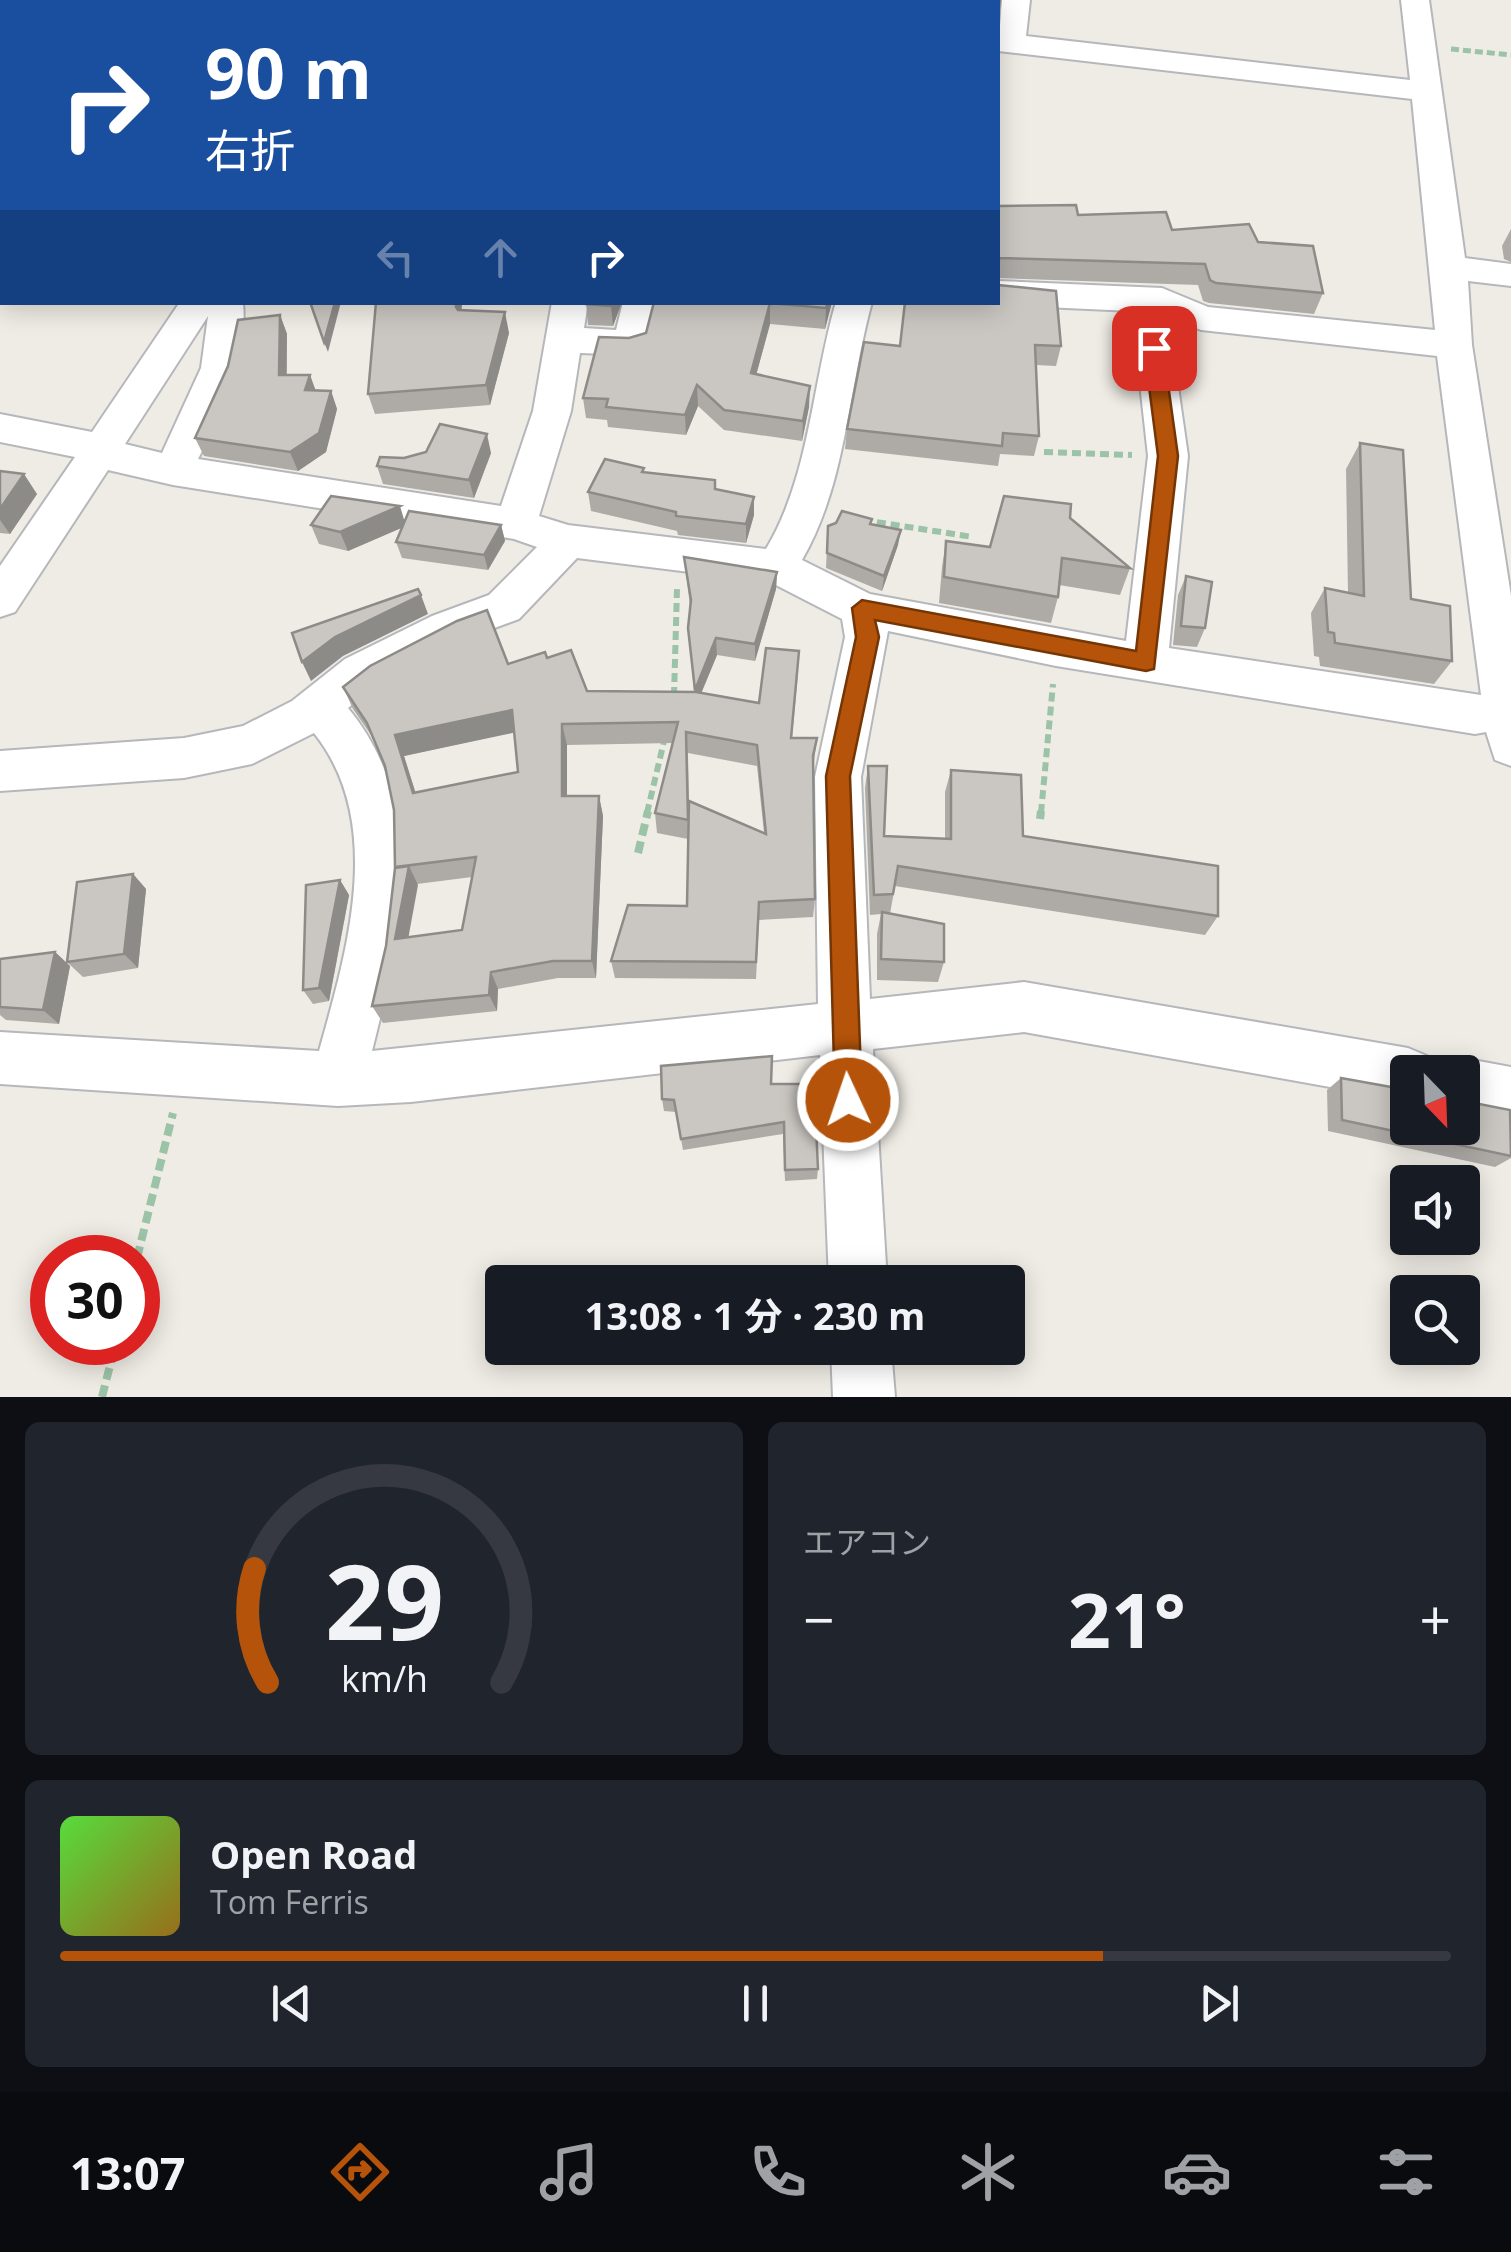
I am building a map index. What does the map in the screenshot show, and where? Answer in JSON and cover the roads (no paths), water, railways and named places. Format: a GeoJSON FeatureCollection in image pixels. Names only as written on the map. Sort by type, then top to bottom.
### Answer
{"type":"FeatureCollection","features":[{"type":"Feature","properties":{"kind":"street"},"geometry":{"type":"LineString","coordinates":[[1016,0],[1004,43],[1425,91]]}},
{"type":"Feature","properties":{"kind":"street"},"geometry":{"type":"LineString","coordinates":[[0,428],[100,448],[125,460],[173,470],[516,524],[568,540],[777,567],[862,608],[1056,648],[1510,720],[1454,345],[1449,267],[1415,0]]}},
{"type":"Feature","properties":{"kind":"street"},"geometry":{"type":"LineString","coordinates":[[1449,267],[1511,276]]}},
{"type":"Feature","properties":{"kind":"street"},"geometry":{"type":"LineString","coordinates":[[1000,293],[1162,300],[1201,318],[1454,345]]}},
{"type":"Feature","properties":{"kind":"street"},"geometry":{"type":"LineString","coordinates":[[1146,662],[1168,456],[1148,312],[1162,300]]}},
{"type":"Feature","properties":{"kind":"street"},"geometry":{"type":"LineString","coordinates":[[0,600],[197,305]]}},
{"type":"Feature","properties":{"kind":"street"},"geometry":{"type":"LineString","coordinates":[[173,470],[204,410],[220,367],[225,348],[225,305]]}},
{"type":"Feature","properties":{"kind":"street"},"geometry":{"type":"LineString","coordinates":[[516,524],[552,411],[567,321],[631,343],[641,305]]}},
{"type":"Feature","properties":{"kind":"street"},"geometry":{"type":"LineString","coordinates":[[777,567],[791,546],[826,436],[842,305]]}},
{"type":"Feature","properties":{"kind":"street"},"geometry":{"type":"LineString","coordinates":[[0,771],[224,752],[277,734],[361,672],[447,628],[504,607],[568,540]]}},
{"type":"Feature","properties":{"kind":"street"},"geometry":{"type":"LineString","coordinates":[[857,1265],[844,1027],[838,776],[868,637],[862,608]]}},
{"type":"Feature","properties":{"kind":"street"},"geometry":{"type":"LineString","coordinates":[[318,706],[336,722],[366,781],[381,885],[374,940],[338,1079]]}},
{"type":"Feature","properties":{"kind":"street"},"geometry":{"type":"LineString","coordinates":[[0,1058],[338,1079],[411,1075],[1024,1006],[1390,1072]]}},
{"type":"Feature","properties":{"kind":"street"},"geometry":{"type":"LineString","coordinates":[[1480,1088],[1511,1094]]}},
{"type":"Feature","properties":{"kind":"street"},"geometry":{"type":"LineString","coordinates":[[862,1365],[864,1397]]}}]}
